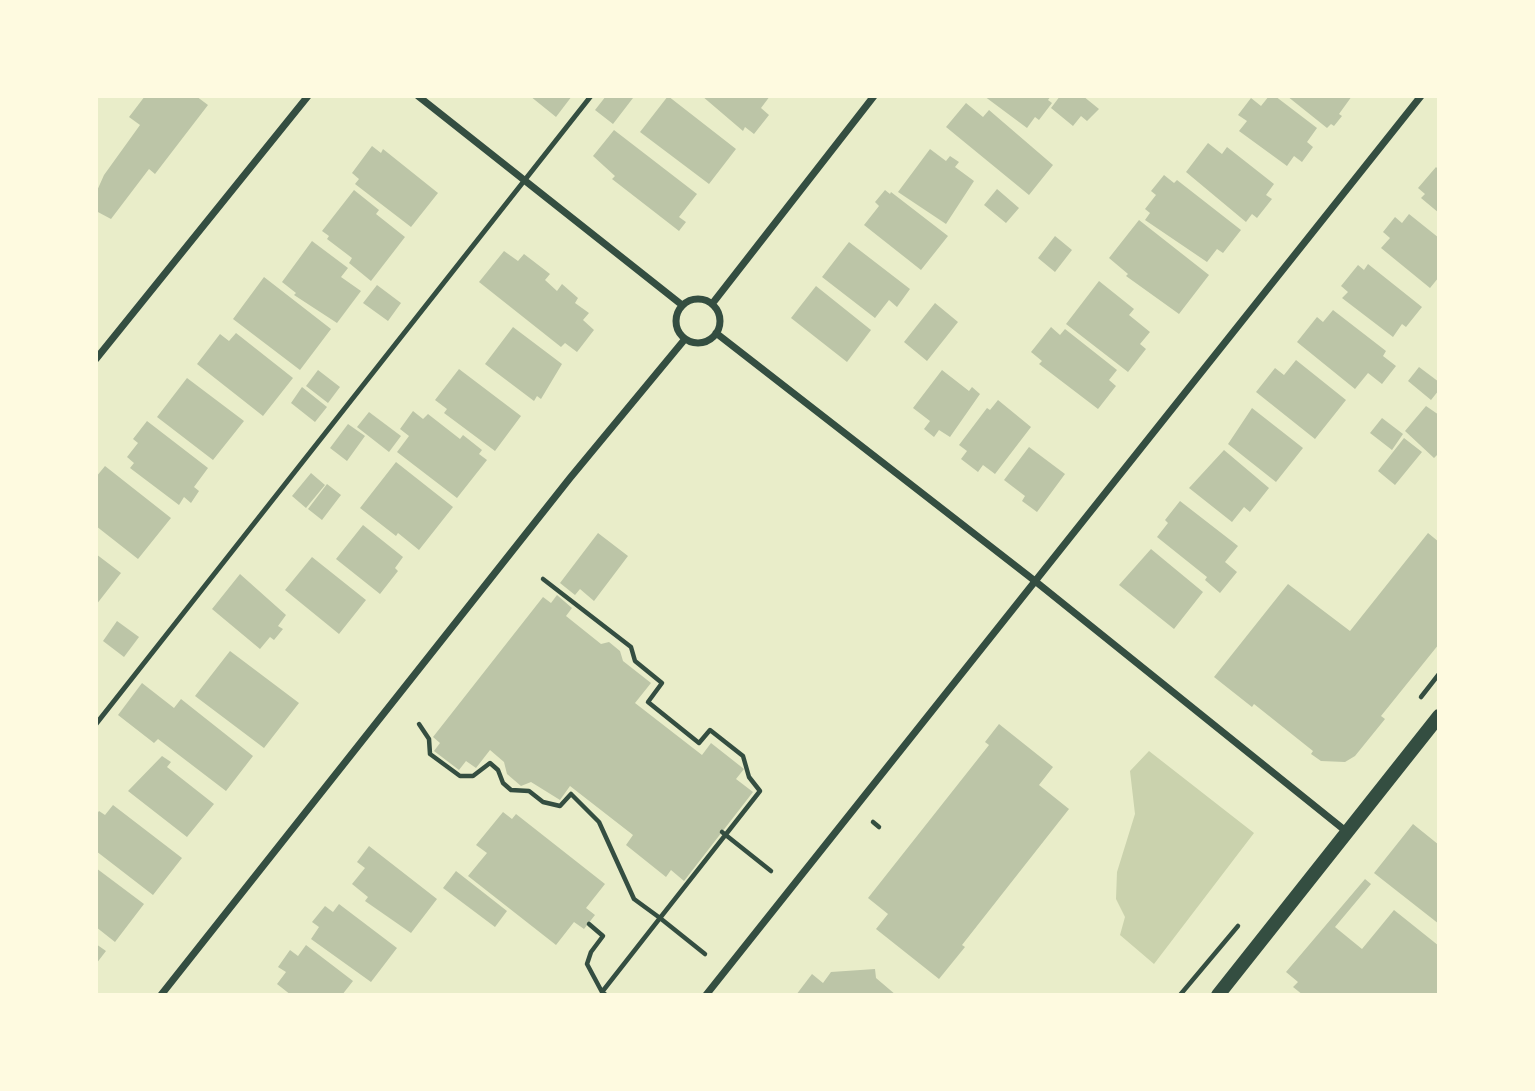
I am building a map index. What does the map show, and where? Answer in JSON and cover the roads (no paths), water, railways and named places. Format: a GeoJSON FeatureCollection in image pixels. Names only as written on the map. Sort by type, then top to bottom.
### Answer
{"type":"FeatureCollection","features":[{"type":"Feature","properties":{"kind":"main road"},"geometry":{"type":"LineString","coordinates":[[1218,995],[1439,716]]}},
{"type":"Feature","properties":{"kind":"street"},"geometry":{"type":"LineString","coordinates":[[96,359],[308,96]]}},
{"type":"Feature","properties":{"kind":"street"},"geometry":{"type":"LineString","coordinates":[[418,96],[682,305]]}},
{"type":"Feature","properties":{"kind":"street"},"geometry":{"type":"LineString","coordinates":[[712,304],[874,96]]}},
{"type":"Feature","properties":{"kind":"street"},"geometry":{"type":"LineString","coordinates":[[706,995],[1421,96]]}},
{"type":"Feature","properties":{"kind":"street"},"geometry":{"type":"LineString","coordinates":[[696,298],[712,304],[720,315],[716,333],[699,343],[685,339],[675,322],[682,305],[696,298]]}},
{"type":"Feature","properties":{"kind":"street"},"geometry":{"type":"LineString","coordinates":[[716,333],[1035,581],[1348,833]]}},
{"type":"Feature","properties":{"kind":"street"},"geometry":{"type":"LineString","coordinates":[[161,995],[570,478],[685,339]]}},
{"type":"Feature","properties":{"kind":"lane"},"geometry":{"type":"LineString","coordinates":[[96,724],[591,96]]}}]}
